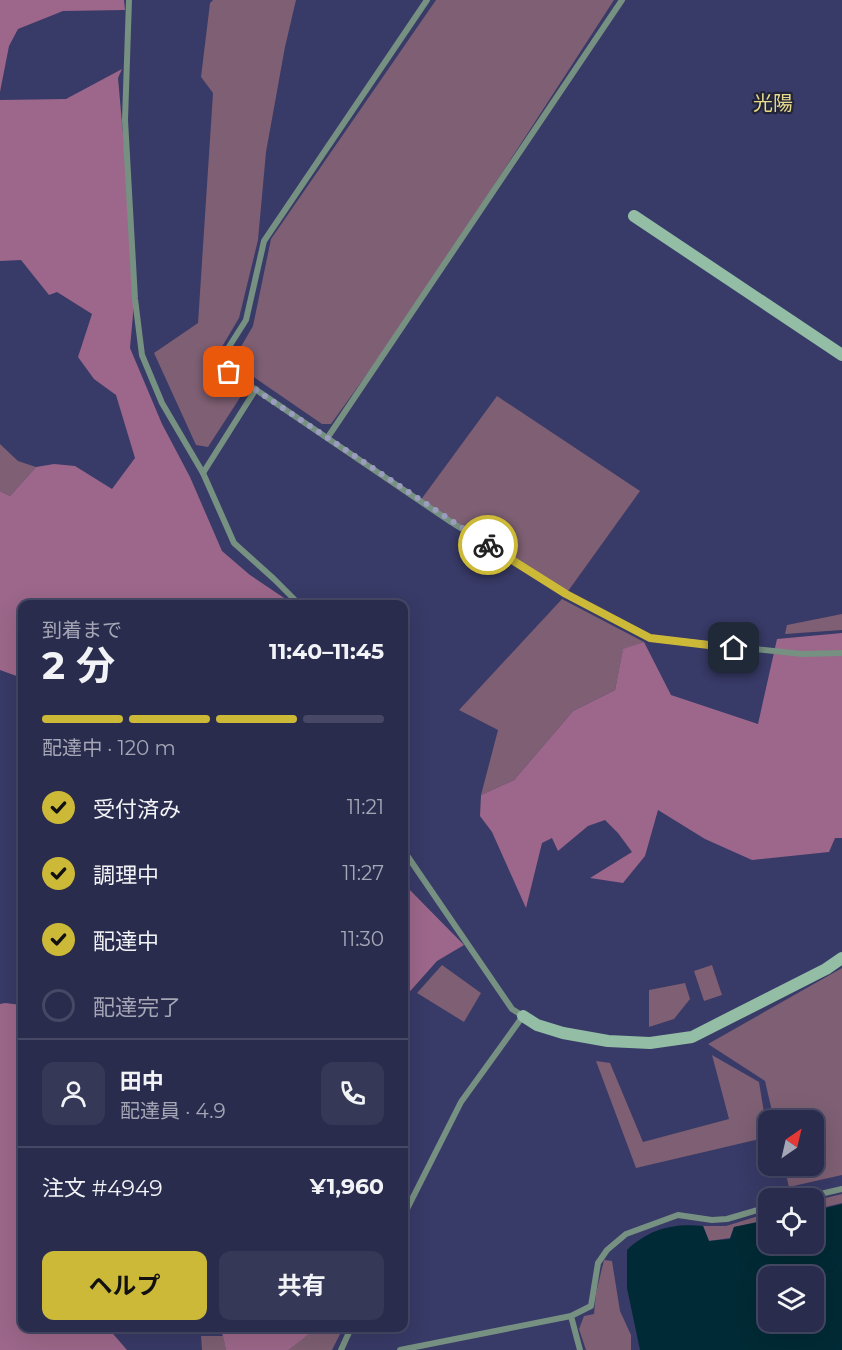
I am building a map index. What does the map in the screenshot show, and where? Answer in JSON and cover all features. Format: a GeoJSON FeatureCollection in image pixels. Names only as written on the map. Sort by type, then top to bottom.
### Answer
{"type":"FeatureCollection","features":[{"type":"Feature","properties":{"kind":"street"},"geometry":{"type":"LineString","coordinates":[[129,0],[125,120],[140,347],[162,403],[203,473],[234,543],[295,600]]}},
{"type":"Feature","properties":{"kind":"street"},"geometry":{"type":"LineString","coordinates":[[427,0],[264,241],[246,320],[218,364],[452,522],[566,594],[650,638],[783,653],[842,653]]}},
{"type":"Feature","properties":{"kind":"street"},"geometry":{"type":"LineString","coordinates":[[328,437],[622,0]]}},
{"type":"Feature","properties":{"kind":"street"},"geometry":{"type":"LineString","coordinates":[[634,216],[842,355]]}},
{"type":"Feature","properties":{"kind":"street"},"geometry":{"type":"LineString","coordinates":[[203,473],[256,389]]}},
{"type":"Feature","properties":{"kind":"street"},"geometry":{"type":"LineString","coordinates":[[408,857],[512,1009],[537,1025],[563,1033],[608,1041],[650,1043],[692,1037],[826,969],[842,958]]}},
{"type":"Feature","properties":{"kind":"street"},"geometry":{"type":"LineString","coordinates":[[408,1207],[461,1102],[523,1016]]}},
{"type":"Feature","properties":{"kind":"street"},"geometry":{"type":"LineString","coordinates":[[824,1194],[842,1190]]}},
{"type":"Feature","properties":{"kind":"street"},"geometry":{"type":"LineString","coordinates":[[400,1350],[571,1316],[591,1306],[598,1263],[607,1250],[626,1234],[678,1215],[712,1220],[727,1219],[758,1210]]}},
{"type":"Feature","properties":{"kind":"street"},"geometry":{"type":"LineString","coordinates":[[571,1316],[580,1350]]}},
{"type":"Feature","properties":{"kind":"street"},"geometry":{"type":"LineString","coordinates":[[341,1350],[349,1332]]}},
{"type":"Feature","properties":{"kind":"shaded area"},"geometry":{"type":"Polygon","coordinates":[[[0,0],[124,0],[125,10],[63,11],[18,29],[9,46],[0,92],[0,0]]]}},
{"type":"Feature","properties":{"kind":"shaded area"},"geometry":{"type":"Polygon","coordinates":[[[213,0],[296,0],[266,152],[258,240],[239,318],[210,367],[243,393],[208,447],[196,445],[154,353],[198,323],[213,93],[201,77],[210,3],[213,0]]]}},
{"type":"Feature","properties":{"kind":"shaded area"},"geometry":{"type":"Polygon","coordinates":[[[436,0],[614,0],[413,310],[331,424],[322,424],[232,362],[253,326],[271,239],[436,0]]]}},
{"type":"Feature","properties":{"kind":"shaded area"},"geometry":{"type":"Polygon","coordinates":[[[122,69],[118,78],[136,281],[130,348],[162,424],[190,477],[222,551],[250,575],[287,600],[18,600],[18,677],[0,670],[0,491],[10,496],[36,467],[54,464],[75,466],[112,489],[135,458],[116,395],[94,379],[78,357],[92,314],[57,292],[49,295],[21,260],[0,261],[0,100],[66,99],[122,69]]]}},
{"type":"Feature","properties":{"kind":"shaded area"},"geometry":{"type":"Polygon","coordinates":[[[497,396],[640,491],[566,594],[420,501],[497,396]]]}},
{"type":"Feature","properties":{"kind":"shaded area"},"geometry":{"type":"Polygon","coordinates":[[[0,444],[18,461],[36,467],[10,496],[0,491],[0,444]]]}},
{"type":"Feature","properties":{"kind":"shaded area"},"geometry":{"type":"Polygon","coordinates":[[[562,599],[644,642],[623,650],[615,690],[573,711],[514,780],[481,795],[498,730],[459,710],[562,599]]]}},
{"type":"Feature","properties":{"kind":"shaded area"},"geometry":{"type":"Polygon","coordinates":[[[842,614],[842,630],[785,634],[787,625],[842,614]]]}},
{"type":"Feature","properties":{"kind":"shaded area"},"geometry":{"type":"Polygon","coordinates":[[[842,633],[842,838],[835,838],[829,852],[752,860],[705,839],[658,810],[645,856],[623,883],[590,878],[632,852],[605,820],[588,826],[558,851],[552,838],[542,843],[526,908],[492,832],[480,816],[481,795],[514,780],[573,711],[615,690],[623,649],[644,642],[671,695],[758,724],[777,639],[842,633]]]}},
{"type":"Feature","properties":{"kind":"shaded area"},"geometry":{"type":"Polygon","coordinates":[[[408,888],[464,945],[437,961],[408,994],[408,888]]]}},
{"type":"Feature","properties":{"kind":"shaded area"},"geometry":{"type":"Polygon","coordinates":[[[442,965],[481,993],[464,1022],[417,993],[442,965]]]}},
{"type":"Feature","properties":{"kind":"shaded area"},"geometry":{"type":"Polygon","coordinates":[[[712,965],[722,995],[704,1001],[694,971],[712,965]]]}},
{"type":"Feature","properties":{"kind":"shaded area"},"geometry":{"type":"Polygon","coordinates":[[[842,968],[842,1175],[789,1187],[786,1176],[824,1176],[824,1110],[772,1110],[765,1081],[708,1044],[842,968]]]}},
{"type":"Feature","properties":{"kind":"shaded area"},"geometry":{"type":"Polygon","coordinates":[[[685,983],[690,999],[674,1019],[649,1027],[649,990],[685,983]]]}},
{"type":"Feature","properties":{"kind":"shaded area"},"geometry":{"type":"Polygon","coordinates":[[[0,1004],[18,1005],[18,1332],[111,1332],[127,1350],[0,1350],[0,1004]]]}},
{"type":"Feature","properties":{"kind":"shaded area"},"geometry":{"type":"Polygon","coordinates":[[[712,1055],[759,1082],[764,1110],[758,1110],[758,1139],[636,1168],[596,1061],[610,1063],[643,1142],[729,1119],[712,1055]]]}},
{"type":"Feature","properties":{"kind":"shaded area"},"geometry":{"type":"Polygon","coordinates":[[[842,1194],[842,1203],[824,1207],[824,1198],[842,1194]]]}},
{"type":"Feature","properties":{"kind":"shaded area"},"geometry":{"type":"Polygon","coordinates":[[[758,1216],[758,1222],[734,1227],[730,1238],[709,1241],[703,1226],[726,1226],[758,1216]]]}},
{"type":"Feature","properties":{"kind":"shaded area"},"geometry":{"type":"Polygon","coordinates":[[[604,1260],[612,1261],[620,1311],[631,1335],[631,1350],[586,1350],[579,1329],[584,1316],[594,1314],[596,1293],[604,1260]]]}},
{"type":"Feature","properties":{"kind":"shaded area"},"geometry":{"type":"Polygon","coordinates":[[[222,1332],[312,1332],[288,1350],[226,1350],[222,1332]]]}},
{"type":"Feature","properties":{"kind":"shaded area"},"geometry":{"type":"Polygon","coordinates":[[[312,1332],[341,1332],[332,1350],[286,1350],[312,1332]]]}},
{"type":"Feature","properties":{"kind":"shaded area"},"geometry":{"type":"Polygon","coordinates":[[[201,1336],[223,1336],[226,1350],[202,1350],[201,1336]]]}},
{"type":"Feature","properties":{"kind":"water"},"geometry":{"type":"Polygon","coordinates":[[[842,1204],[842,1350],[640,1350],[627,1288],[627,1250],[644,1237],[662,1229],[692,1225],[703,1226],[709,1241],[730,1239],[734,1227],[758,1222],[758,1254],[824,1254],[824,1208],[842,1204]]]}},
{"type":"Feature","properties":{"kind":"way so far"},"geometry":{"type":"LineString","coordinates":[[229,372],[488,545]]}},
{"type":"Feature","properties":{"kind":"district","name":"光陽"},"geometry":{"type":"Point","coordinates":[773,103]}},
{"type":"Feature","properties":{"kind":"route"},"geometry":{"type":"LineString","coordinates":[[488,545],[606,617],[650,638],[734,648]]}}]}
